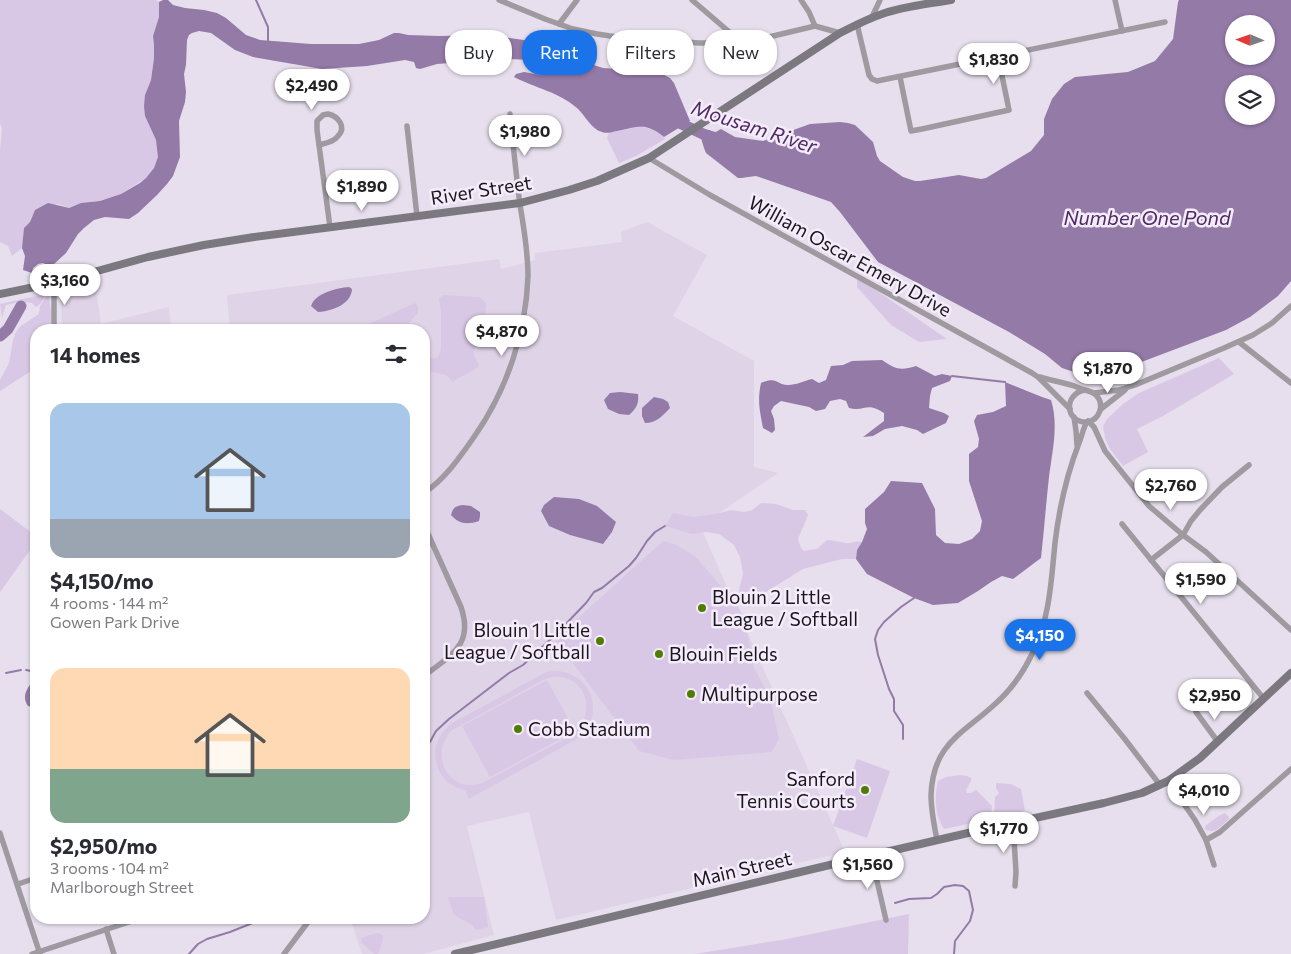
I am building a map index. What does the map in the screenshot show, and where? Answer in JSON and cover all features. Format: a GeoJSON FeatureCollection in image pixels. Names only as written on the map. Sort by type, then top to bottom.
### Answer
{"type":"FeatureCollection","features":[{"type":"Feature","properties":{"kind":"street"},"geometry":{"type":"LineString","coordinates":[[499,0],[559,24],[590,33],[617,37],[704,43]]}},
{"type":"Feature","properties":{"kind":"street"},"geometry":{"type":"LineString","coordinates":[[559,24],[577,0]]}},
{"type":"Feature","properties":{"kind":"street"},"geometry":{"type":"LineString","coordinates":[[692,0],[727,30]]}},
{"type":"Feature","properties":{"kind":"street"},"geometry":{"type":"LineString","coordinates":[[800,0],[810,12],[815,26]]}},
{"type":"Feature","properties":{"kind":"street"},"geometry":{"type":"LineString","coordinates":[[872,17],[880,0]]}},
{"type":"Feature","properties":{"kind":"street","name":"River Street"},"geometry":{"type":"LineString","coordinates":[[0,294],[54,283],[148,257],[204,245],[520,203],[569,190],[597,181],[649,158],[840,33],[857,24],[872,17],[906,8],[951,0]]}},
{"type":"Feature","properties":{"kind":"street"},"geometry":{"type":"LineString","coordinates":[[1115,0],[1122,31]]}},
{"type":"Feature","properties":{"kind":"street"},"geometry":{"type":"LineString","coordinates":[[857,24],[870,75],[872,79],[877,81],[1165,22]]}},
{"type":"Feature","properties":{"kind":"street"},"geometry":{"type":"LineString","coordinates":[[777,35],[815,26],[840,33]]}},
{"type":"Feature","properties":{"kind":"street"},"geometry":{"type":"LineString","coordinates":[[900,77],[912,131],[1010,110],[998,56]]}},
{"type":"Feature","properties":{"kind":"street"},"geometry":{"type":"LineString","coordinates":[[319,145],[329,142],[340,134],[341,123],[332,114],[323,115],[317,121],[317,130],[319,145],[330,227]]}},
{"type":"Feature","properties":{"kind":"street"},"geometry":{"type":"LineString","coordinates":[[430,489],[460,457],[487,418],[506,379],[524,321],[528,274],[510,114]]}},
{"type":"Feature","properties":{"kind":"street"},"geometry":{"type":"LineString","coordinates":[[407,126],[417,216]]}},
{"type":"Feature","properties":{"kind":"street","name":"William Oscar Emery Drive"},"geometry":{"type":"LineString","coordinates":[[649,158],[716,199],[1038,376],[1085,390]]}},
{"type":"Feature","properties":{"kind":"street"},"geometry":{"type":"LineString","coordinates":[[54,283],[54,324]]}},
{"type":"Feature","properties":{"kind":"street"},"geometry":{"type":"LineString","coordinates":[[1076,450],[1076,431],[1070,402],[1072,397],[1080,391],[1085,390],[1094,393],[1128,387],[1239,342],[1266,327],[1291,306]]}},
{"type":"Feature","properties":{"kind":"street"},"geometry":{"type":"LineString","coordinates":[[1239,342],[1291,383]]}},
{"type":"Feature","properties":{"kind":"street","name":"William Oscar Emery Drive"},"geometry":{"type":"LineString","coordinates":[[1038,376],[1070,408]]}},
{"type":"Feature","properties":{"kind":"street"},"geometry":{"type":"LineString","coordinates":[[937,840],[932,793],[934,773],[941,756],[956,736],[1010,689],[1027,664],[1041,634],[1049,604],[1059,521],[1076,450],[1087,422],[1094,419],[1099,411],[1128,387]]}},
{"type":"Feature","properties":{"kind":"street"},"geometry":{"type":"LineString","coordinates":[[1094,393],[1099,399],[1098,436]]}},
{"type":"Feature","properties":{"kind":"street"},"geometry":{"type":"LineString","coordinates":[[1073,417],[1087,422],[1094,427],[1105,451],[1144,500],[1156,512],[1206,552],[1291,630]]}},
{"type":"Feature","properties":{"kind":"street"},"geometry":{"type":"LineString","coordinates":[[1151,560],[1183,535],[1200,510],[1249,464]]}},
{"type":"Feature","properties":{"kind":"street"},"geometry":{"type":"LineString","coordinates":[[1122,524],[1264,699]]}},
{"type":"Feature","properties":{"kind":"street"},"geometry":{"type":"LineString","coordinates":[[430,538],[461,607],[465,626],[461,644],[430,671]]}},
{"type":"Feature","properties":{"kind":"street","name":"Main Street"},"geometry":{"type":"LineString","coordinates":[[455,954],[1142,793],[1160,786],[1189,767],[1291,673]]}},
{"type":"Feature","properties":{"kind":"street"},"geometry":{"type":"LineString","coordinates":[[1087,692],[1160,786]]}},
{"type":"Feature","properties":{"kind":"street"},"geometry":{"type":"LineString","coordinates":[[1196,712],[1218,742]]}},
{"type":"Feature","properties":{"kind":"street"},"geometry":{"type":"LineString","coordinates":[[1206,840],[1220,832],[1291,769]]}},
{"type":"Feature","properties":{"kind":"street"},"geometry":{"type":"LineString","coordinates":[[1168,780],[1206,840],[1214,864]]}},
{"type":"Feature","properties":{"kind":"street"},"geometry":{"type":"LineString","coordinates":[[1013,823],[1015,886]]}},
{"type":"Feature","properties":{"kind":"street"},"geometry":{"type":"LineString","coordinates":[[0,833],[30,922]]}},
{"type":"Feature","properties":{"kind":"street"},"geometry":{"type":"LineString","coordinates":[[871,855],[886,920]]}},
{"type":"Feature","properties":{"kind":"street"},"geometry":{"type":"LineString","coordinates":[[18,884],[30,880]]}},
{"type":"Feature","properties":{"kind":"street"},"geometry":{"type":"LineString","coordinates":[[31,924],[40,953]]}},
{"type":"Feature","properties":{"kind":"street"},"geometry":{"type":"LineString","coordinates":[[32,954],[40,953],[122,924]]}},
{"type":"Feature","properties":{"kind":"street"},"geometry":{"type":"LineString","coordinates":[[284,954],[307,924]]}},
{"type":"Feature","properties":{"kind":"street"},"geometry":{"type":"LineString","coordinates":[[106,929],[114,954]]}},
{"type":"Feature","properties":{"kind":"shaded area"},"geometry":{"type":"Polygon","coordinates":[[[0,0],[156,0],[159,2],[159,17],[153,36],[154,58],[151,80],[145,95],[145,116],[158,149],[158,157],[154,168],[146,178],[121,194],[100,201],[81,203],[69,208],[58,204],[35,210],[30,222],[24,228],[22,248],[12,256],[8,246],[0,242],[0,150],[2,129],[0,123],[0,0]]]}},
{"type":"Feature","properties":{"kind":"shaded area"},"geometry":{"type":"Polygon","coordinates":[[[637,127],[652,129],[665,139],[636,156],[619,163],[607,138],[609,133],[637,127]]]}},
{"type":"Feature","properties":{"kind":"shaded area"},"geometry":{"type":"Polygon","coordinates":[[[647,222],[707,255],[673,316],[754,361],[754,467],[778,473],[700,526],[845,852],[556,920],[529,812],[467,826],[494,935],[423,954],[362,954],[352,924],[430,924],[430,324],[229,324],[227,295],[499,259],[501,269],[535,260],[535,253],[622,242],[621,232],[647,222]]]}},
{"type":"Feature","properties":{"kind":"shaded area"},"geometry":{"type":"Polygon","coordinates":[[[857,277],[947,339],[919,342],[891,325],[857,287],[857,277]]]}},
{"type":"Feature","properties":{"kind":"shaded area"},"geometry":{"type":"Polygon","coordinates":[[[95,281],[101,324],[62,324],[60,290],[95,281]]]}},
{"type":"Feature","properties":{"kind":"shaded area"},"geometry":{"type":"Polygon","coordinates":[[[44,295],[43,300],[36,307],[32,303],[6,305],[2,318],[0,304],[44,295]]]}},
{"type":"Feature","properties":{"kind":"shaded area"},"geometry":{"type":"Polygon","coordinates":[[[444,295],[479,297],[486,303],[485,316],[489,326],[476,342],[474,351],[479,366],[453,382],[446,375],[430,371],[430,358],[437,358],[441,350],[439,298],[444,295]]]}},
{"type":"Feature","properties":{"kind":"shaded area"},"geometry":{"type":"Polygon","coordinates":[[[49,296],[51,324],[30,324],[30,372],[0,391],[0,380],[9,363],[16,332],[21,326],[39,314],[40,306],[46,297],[49,296]]]}},
{"type":"Feature","properties":{"kind":"shaded area"},"geometry":{"type":"Polygon","coordinates":[[[416,303],[418,307],[418,313],[409,324],[369,324],[416,303]]]}},
{"type":"Feature","properties":{"kind":"shaded area"},"geometry":{"type":"Polygon","coordinates":[[[169,307],[170,324],[101,324],[169,307]]]}},
{"type":"Feature","properties":{"kind":"shaded area"},"geometry":{"type":"Polygon","coordinates":[[[1219,358],[1234,374],[1163,416],[1137,429],[1148,452],[1123,466],[1110,449],[1105,438],[1103,426],[1107,419],[1123,404],[1139,393],[1219,358]]]}},
{"type":"Feature","properties":{"kind":"shaded area"},"geometry":{"type":"Polygon","coordinates":[[[761,503],[776,504],[793,510],[805,510],[808,515],[798,539],[804,551],[817,549],[827,540],[847,543],[858,541],[862,542],[857,550],[856,559],[842,559],[803,569],[763,594],[750,607],[743,604],[739,590],[743,574],[740,557],[734,545],[719,534],[706,532],[692,534],[665,526],[673,513],[694,517],[732,510],[744,512],[752,510],[761,503]]]}},
{"type":"Feature","properties":{"kind":"shaded area"},"geometry":{"type":"Polygon","coordinates":[[[0,509],[30,532],[30,550],[0,592],[0,509]]]}},
{"type":"Feature","properties":{"kind":"shaded area","name":"Blouin Fields"},"geometry":{"type":"Polygon","coordinates":[[[663,541],[674,544],[695,556],[738,606],[745,620],[754,668],[770,697],[779,739],[772,752],[674,760],[639,751],[555,639],[663,541]]]}},
{"type":"Feature","properties":{"kind":"shaded area"},"geometry":{"type":"Polygon","coordinates":[[[546,672],[568,673],[579,679],[587,687],[592,698],[593,709],[591,720],[585,731],[575,740],[469,799],[467,791],[455,787],[439,771],[435,751],[438,740],[444,730],[454,722],[546,672]],[[551,677],[541,681],[451,731],[442,751],[442,761],[452,778],[460,783],[470,785],[482,783],[572,735],[580,726],[585,716],[585,696],[573,681],[563,677],[551,677]]]}},
{"type":"Feature","properties":{"kind":"shaded area","name":"Cobb Stadium"},"geometry":{"type":"Polygon","coordinates":[[[547,680],[575,731],[490,777],[462,726],[547,680]]]}},
{"type":"Feature","properties":{"kind":"shaded area","name":"Sanford Tennis Courts"},"geometry":{"type":"Polygon","coordinates":[[[857,759],[890,771],[867,838],[833,826],[857,759]]]}},
{"type":"Feature","properties":{"kind":"shaded area"},"geometry":{"type":"Polygon","coordinates":[[[960,775],[971,778],[966,790],[967,793],[976,790],[992,806],[991,819],[944,829],[936,806],[938,781],[946,777],[960,775]]]}},
{"type":"Feature","properties":{"kind":"shaded area"},"geometry":{"type":"Polygon","coordinates":[[[1193,775],[1204,783],[1192,792],[1184,781],[1193,775]]]}},
{"type":"Feature","properties":{"kind":"shaded area"},"geometry":{"type":"Polygon","coordinates":[[[996,783],[1011,784],[1021,789],[1025,811],[994,818],[995,797],[999,793],[996,783]]]}},
{"type":"Feature","properties":{"kind":"shaded area"},"geometry":{"type":"Polygon","coordinates":[[[1225,813],[1229,817],[1228,820],[1220,827],[1212,831],[1205,829],[1205,826],[1225,813]]]}},
{"type":"Feature","properties":{"kind":"shaded area"},"geometry":{"type":"Polygon","coordinates":[[[448,897],[484,897],[488,927],[476,930],[472,925],[454,915],[448,897]]]}},
{"type":"Feature","properties":{"kind":"shaded area"},"geometry":{"type":"Polygon","coordinates":[[[909,914],[908,954],[695,954],[787,939],[909,914]]]}},
{"type":"Feature","properties":{"kind":"shaded area"},"geometry":{"type":"Polygon","coordinates":[[[376,933],[383,935],[383,938],[378,954],[374,954],[362,943],[361,939],[376,933]]]}},
{"type":"Feature","properties":{"kind":"water"},"geometry":{"type":"Polygon","coordinates":[[[168,0],[173,5],[217,13],[246,35],[260,40],[311,44],[359,44],[379,40],[394,33],[445,36],[445,63],[420,69],[416,68],[414,62],[405,60],[367,66],[322,69],[253,57],[235,50],[211,33],[199,31],[192,33],[187,40],[184,74],[186,92],[179,121],[180,157],[173,176],[157,195],[129,219],[105,217],[94,220],[78,234],[66,253],[53,265],[38,264],[33,268],[32,273],[23,270],[25,256],[22,248],[24,228],[30,222],[35,210],[48,203],[69,208],[81,203],[100,201],[121,194],[140,183],[154,168],[158,157],[156,140],[145,116],[144,106],[145,95],[151,80],[154,58],[153,36],[159,17],[159,2],[168,0]]]}},
{"type":"Feature","properties":{"kind":"water","name":"Number One Pond"},"geometry":{"type":"Polygon","coordinates":[[[1179,0],[1291,0],[1291,281],[1278,296],[1250,317],[1226,330],[1123,369],[1109,372],[1077,373],[1062,368],[1045,354],[1009,332],[878,262],[831,202],[756,176],[738,178],[706,153],[701,138],[709,130],[714,133],[721,129],[735,137],[763,141],[810,124],[848,123],[855,125],[873,142],[880,161],[903,177],[915,181],[959,175],[981,179],[986,178],[1031,151],[1044,135],[1044,119],[1052,99],[1064,84],[1075,77],[1128,72],[1155,61],[1173,39],[1179,0]]]}},
{"type":"Feature","properties":{"kind":"water"},"geometry":{"type":"Polygon","coordinates":[[[512,38],[522,40],[522,60],[512,59],[512,38]]]}},
{"type":"Feature","properties":{"kind":"water"},"geometry":{"type":"Polygon","coordinates":[[[597,66],[607,68],[607,75],[664,75],[674,83],[690,121],[664,137],[647,127],[631,128],[610,133],[602,132],[588,122],[580,111],[563,98],[514,77],[516,74],[522,72],[522,75],[597,75],[597,66]]]}},
{"type":"Feature","properties":{"kind":"water"},"geometry":{"type":"Polygon","coordinates":[[[349,287],[352,289],[351,295],[340,306],[318,312],[311,306],[313,301],[322,295],[333,290],[349,287]]]}},
{"type":"Feature","properties":{"kind":"water"},"geometry":{"type":"Polygon","coordinates":[[[882,360],[898,368],[916,366],[935,376],[942,374],[952,376],[950,381],[932,388],[930,396],[929,408],[949,416],[946,423],[923,434],[917,430],[902,426],[885,429],[873,436],[863,437],[884,421],[884,413],[869,407],[849,408],[846,401],[840,399],[830,401],[825,409],[816,411],[809,407],[781,401],[771,411],[775,430],[772,433],[763,428],[759,401],[761,383],[771,380],[784,385],[791,385],[812,379],[819,383],[826,380],[831,366],[843,365],[852,361],[882,360]]]}},
{"type":"Feature","properties":{"kind":"water"},"geometry":{"type":"Polygon","coordinates":[[[1005,382],[1051,400],[1053,409],[1054,438],[1041,558],[1013,579],[1002,576],[958,603],[933,605],[914,598],[867,574],[856,559],[857,550],[867,529],[865,509],[884,492],[891,481],[922,483],[935,509],[936,535],[945,543],[959,544],[972,539],[980,531],[982,521],[969,481],[969,454],[978,447],[979,439],[974,421],[977,415],[993,412],[1006,406],[1005,382]]]}},
{"type":"Feature","properties":{"kind":"water"},"geometry":{"type":"Polygon","coordinates":[[[610,393],[638,394],[638,401],[634,411],[629,415],[619,414],[608,409],[604,400],[610,393]]]}},
{"type":"Feature","properties":{"kind":"water"},"geometry":{"type":"Polygon","coordinates":[[[654,397],[668,402],[670,408],[656,420],[645,423],[642,416],[642,408],[654,397]]]}},
{"type":"Feature","properties":{"kind":"water"},"geometry":{"type":"Polygon","coordinates":[[[554,497],[579,499],[597,506],[616,522],[612,532],[603,544],[570,535],[549,526],[541,511],[544,505],[554,497]]]}},
{"type":"Feature","properties":{"kind":"water"},"geometry":{"type":"Polygon","coordinates":[[[471,506],[480,512],[479,521],[464,523],[451,515],[455,507],[471,506]]]}},
{"type":"Feature","properties":{"kind":"water"},"geometry":{"type":"Polygon","coordinates":[[[30,685],[30,706],[25,698],[30,685]]]}},
{"type":"Feature","properties":{"kind":"waterway"},"geometry":{"type":"LineString","coordinates":[[256,0],[268,27],[268,43]]}},
{"type":"Feature","properties":{"kind":"waterway","name":"Mousam River"},"geometry":{"type":"LineString","coordinates":[[671,119],[716,138]]}},
{"type":"Feature","properties":{"kind":"waterway","name":"Mousam River"},"geometry":{"type":"LineString","coordinates":[[0,336],[8,329],[21,306]]}},
{"type":"Feature","properties":{"kind":"waterway"},"geometry":{"type":"LineString","coordinates":[[952,376],[1005,382]]}},
{"type":"Feature","properties":{"kind":"waterway"},"geometry":{"type":"LineString","coordinates":[[560,630],[594,592],[602,588],[629,566],[655,532],[665,526]]}},
{"type":"Feature","properties":{"kind":"waterway"},"geometry":{"type":"LineString","coordinates":[[903,739],[903,725],[894,711],[894,699],[878,655],[875,639],[878,630],[884,622],[914,598]]}},
{"type":"Feature","properties":{"kind":"waterway"},"geometry":{"type":"LineString","coordinates":[[430,742],[436,731],[449,719],[509,673],[523,665],[553,637]]}},
{"type":"Feature","properties":{"kind":"waterway"},"geometry":{"type":"LineString","coordinates":[[6,673],[21,670]]}},
{"type":"Feature","properties":{"kind":"waterway"},"geometry":{"type":"LineString","coordinates":[[26,670],[30,671]]}},
{"type":"Feature","properties":{"kind":"waterway"},"geometry":{"type":"LineString","coordinates":[[895,903],[909,899],[931,898],[944,887],[955,885],[963,886],[969,891],[973,910],[970,921],[955,941],[954,954]]}},
{"type":"Feature","properties":{"kind":"waterway"},"geometry":{"type":"LineString","coordinates":[[189,954],[198,944],[207,939],[250,924]]}},
{"type":"Feature","properties":{"kind":"place","name":"Blouin 2 Little League / Softball"},"geometry":{"type":"Point","coordinates":[702,608]}},
{"type":"Feature","properties":{"kind":"place","name":"Blouin 1 Little League / Softball"},"geometry":{"type":"Point","coordinates":[600,641]}},
{"type":"Feature","properties":{"kind":"place","name":"Blouin Fields"},"geometry":{"type":"Point","coordinates":[659,654]}},
{"type":"Feature","properties":{"kind":"place","name":"Multipurpose"},"geometry":{"type":"Point","coordinates":[691,694]}},
{"type":"Feature","properties":{"kind":"place","name":"Cobb Stadium"},"geometry":{"type":"Point","coordinates":[518,729]}},
{"type":"Feature","properties":{"kind":"place","name":"Sanford Tennis Courts"},"geometry":{"type":"Point","coordinates":[865,790]}}]}
